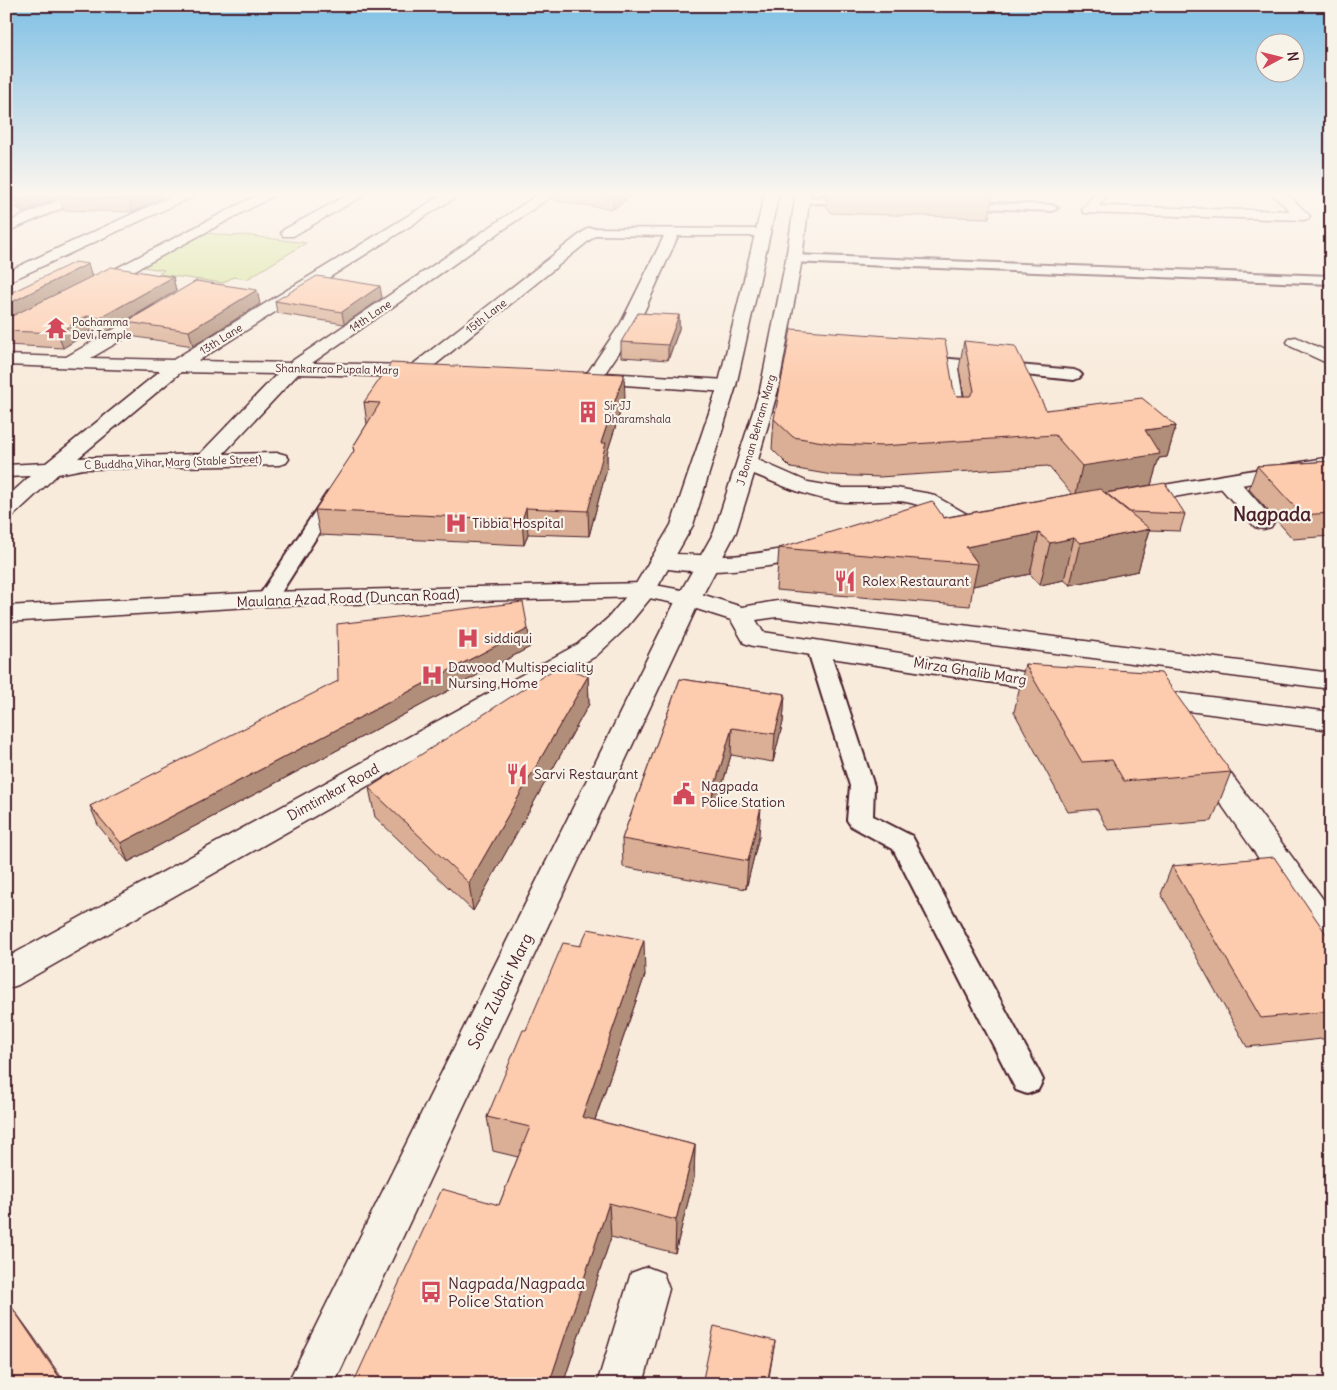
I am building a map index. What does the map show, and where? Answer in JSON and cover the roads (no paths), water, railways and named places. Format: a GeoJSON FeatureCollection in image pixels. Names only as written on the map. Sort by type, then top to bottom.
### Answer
{"type":"FeatureCollection","features":[{"type":"Feature","properties":{"kind":"street"},"geometry":{"type":"LineString","coordinates":[[6,278],[49,258]]}},
{"type":"Feature","properties":{"kind":"street"},"geometry":{"type":"LineString","coordinates":[[77,295],[148,258]]}},
{"type":"Feature","properties":{"kind":"street","name":"13th Lane"},"geometry":{"type":"LineString","coordinates":[[6,510],[52,469],[177,366],[351,258]]}},
{"type":"Feature","properties":{"kind":"street","name":"14th Lane"},"geometry":{"type":"LineString","coordinates":[[207,459],[292,369],[454,258]]}},
{"type":"Feature","properties":{"kind":"street","name":"15th Lane"},"geometry":{"type":"LineString","coordinates":[[416,370],[560,258]]}},
{"type":"Feature","properties":{"kind":"street"},"geometry":{"type":"LineString","coordinates":[[593,378],[630,323],[661,258]]}},
{"type":"Feature","properties":{"kind":"street"},"geometry":{"type":"LineString","coordinates":[[644,590],[682,525],[727,386],[757,258]]}},
{"type":"Feature","properties":{"kind":"street","name":"J Boman Behram Marg"},"geometry":{"type":"LineString","coordinates":[[689,598],[725,532],[769,390],[785,351],[794,259]]}},
{"type":"Feature","properties":{"kind":"street"},"geometry":{"type":"LineString","coordinates":[[70,362],[176,300]]}},
{"type":"Feature","properties":{"kind":"street"},"geometry":{"type":"LineString","coordinates":[[1296,342],[1331,360]]}},
{"type":"Feature","properties":{"kind":"street","name":"Shankarrao Pupala Marg"},"geometry":{"type":"LineString","coordinates":[[6,360],[445,372]]}},
{"type":"Feature","properties":{"kind":"street"},"geometry":{"type":"LineString","coordinates":[[573,377],[727,386]]}},
{"type":"Feature","properties":{"kind":"street","name":"C Buddha Vihar Marg (Stable Street)"},"geometry":{"type":"LineString","coordinates":[[6,471],[52,469],[84,463],[279,459]]}},
{"type":"Feature","properties":{"kind":"street"},"geometry":{"type":"LineString","coordinates":[[747,463],[802,487],[843,495],[896,495],[923,499],[978,523],[936,529]]}},
{"type":"Feature","properties":{"kind":"street"},"geometry":{"type":"LineString","coordinates":[[1112,500],[1331,463]]}},
{"type":"Feature","properties":{"kind":"street"},"geometry":{"type":"LineString","coordinates":[[1227,481],[1263,522]]}},
{"type":"Feature","properties":{"kind":"street"},"geometry":{"type":"LineString","coordinates":[[661,561],[708,564],[734,563],[837,546]]}},
{"type":"Feature","properties":{"kind":"street","name":"Maulana Azad Road (Duncan Road)"},"geometry":{"type":"LineString","coordinates":[[6,614],[267,599],[644,590],[689,598]]}},
{"type":"Feature","properties":{"kind":"street","name":"Dimtimkar Road"},"geometry":{"type":"LineString","coordinates":[[7,974],[587,650],[617,622],[644,590]]}},
{"type":"Feature","properties":{"kind":"street"},"geometry":{"type":"LineString","coordinates":[[689,598],[741,615],[777,609],[1331,681]]}},
{"type":"Feature","properties":{"kind":"street","name":"Sofia Zubair Marg"},"geometry":{"type":"LineString","coordinates":[[310,1384],[689,598]]}},
{"type":"Feature","properties":{"kind":"street","name":"Mirza Ghalib Marg"},"geometry":{"type":"LineString","coordinates":[[741,615],[753,638],[1084,689]]}},
{"type":"Feature","properties":{"kind":"street"},"geometry":{"type":"LineString","coordinates":[[1124,695],[1331,721]]}},
{"type":"Feature","properties":{"kind":"street"},"geometry":{"type":"LineString","coordinates":[[1164,701],[1331,936]]}},
{"type":"Feature","properties":{"kind":"street"},"geometry":{"type":"LineString","coordinates":[[620,1384],[647,1289]]}},
{"type":"Feature","properties":{"kind":"lane"},"geometry":{"type":"LineString","coordinates":[[794,259],[1331,280]]}},
{"type":"Feature","properties":{"kind":"lane"},"geometry":{"type":"LineString","coordinates":[[902,359],[1074,375]]}},
{"type":"Feature","properties":{"kind":"lane"},"geometry":{"type":"LineString","coordinates":[[949,362],[959,421]]}},
{"type":"Feature","properties":{"kind":"lane"},"geometry":{"type":"LineString","coordinates":[[267,599],[343,482]]}},
{"type":"Feature","properties":{"kind":"lane"},"geometry":{"type":"LineString","coordinates":[[818,648],[862,786],[860,820],[903,843],[1027,1080]]}},
{"type":"Feature","properties":{"kind":"place","name":"Pochamma Devi Temple"},"geometry":{"type":"Point","coordinates":[56,328]}},
{"type":"Feature","properties":{"kind":"place","name":"Sir JJ Dharamshala"},"geometry":{"type":"Point","coordinates":[588,412]}},
{"type":"Feature","properties":{"kind":"place","name":"Tibbia Hospital"},"geometry":{"type":"Point","coordinates":[456,523]}},
{"type":"Feature","properties":{"kind":"place","name":"Rolex Restaurant"},"geometry":{"type":"Point","coordinates":[845,581]}},
{"type":"Feature","properties":{"kind":"place","name":"siddiqui"},"geometry":{"type":"Point","coordinates":[468,638]}},
{"type":"Feature","properties":{"kind":"place","name":"Dawood Multispeciality Nursing Home"},"geometry":{"type":"Point","coordinates":[432,675]}},
{"type":"Feature","properties":{"kind":"place","name":"Sarvi Restaurant"},"geometry":{"type":"Point","coordinates":[517,774]}},
{"type":"Feature","properties":{"kind":"place","name":"Nagpada Police Station"},"geometry":{"type":"Point","coordinates":[684,794]}},
{"type":"Feature","properties":{"kind":"place","name":"Nagpada/Nagpada Police Station"},"geometry":{"type":"Point","coordinates":[431,1292]}},
{"type":"Feature","properties":{"kind":"district","name":"Nagpada"},"geometry":{"type":"Point","coordinates":[1272,514]}}]}
